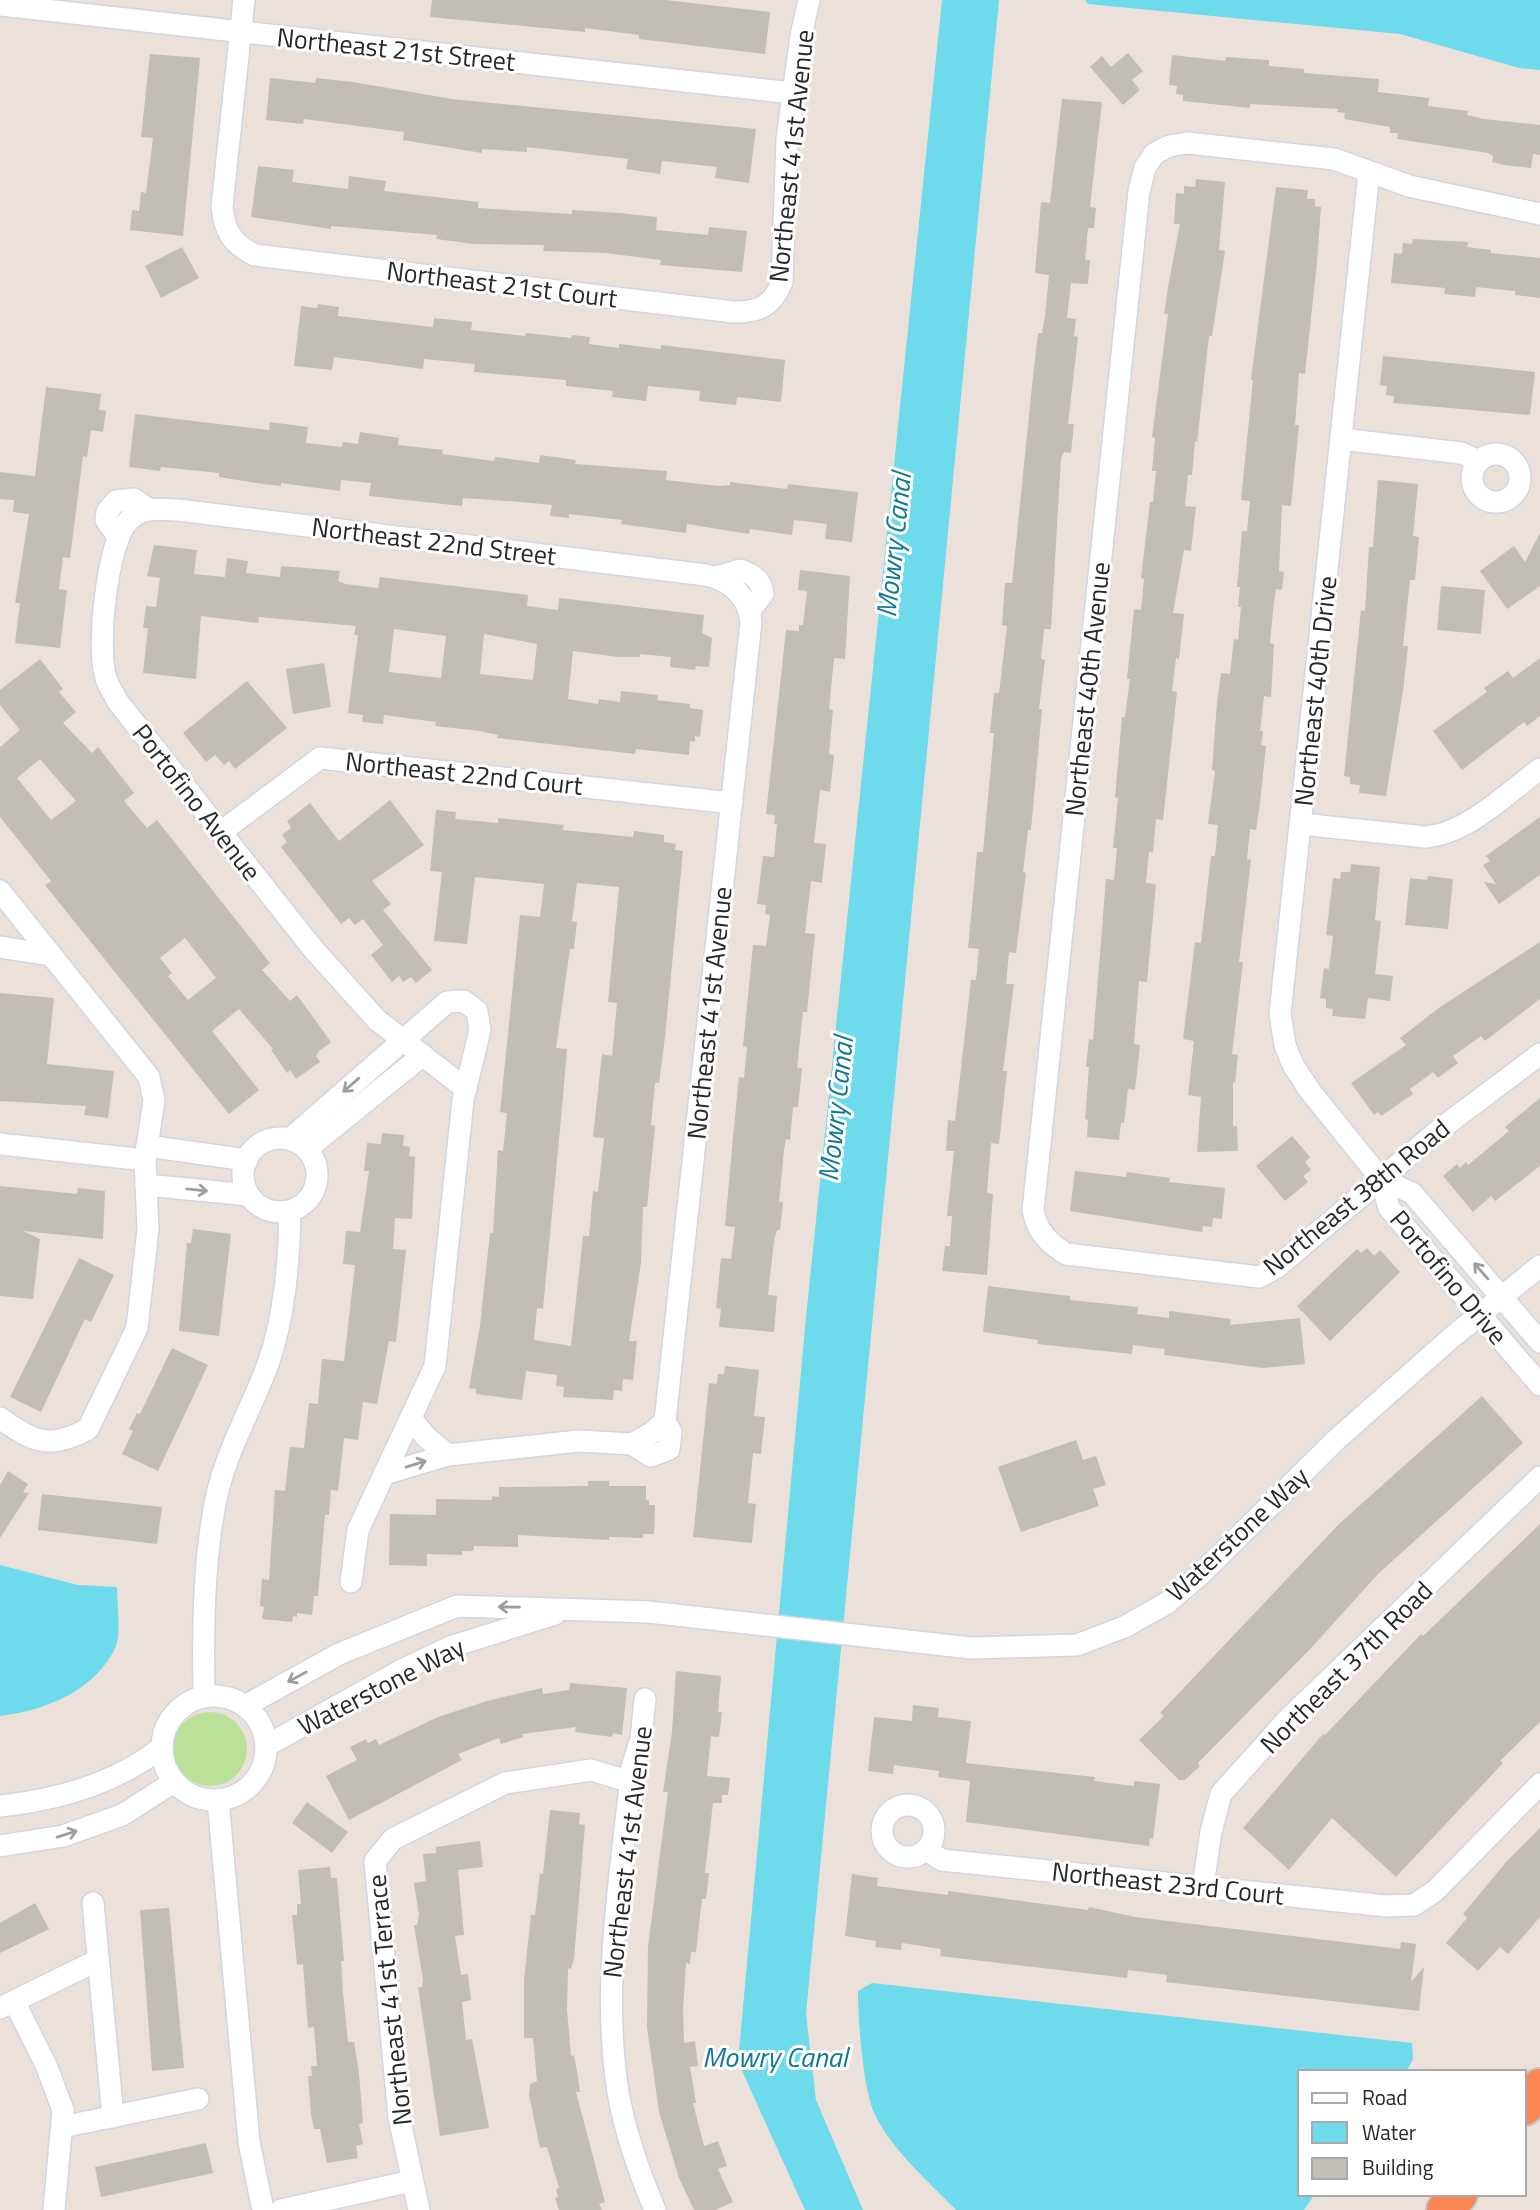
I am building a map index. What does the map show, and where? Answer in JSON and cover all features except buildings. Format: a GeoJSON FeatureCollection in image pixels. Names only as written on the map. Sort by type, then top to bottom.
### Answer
{"type":"FeatureCollection","features":[{"type":"Feature","properties":{"kind":"highway"},"geometry":{"type":"LineString","coordinates":[[1526,2104],[1540,2088]]}},
{"type":"Feature","properties":{"kind":"street"},"geometry":{"type":"LineString","coordinates":[[241,32],[244,0]]}},
{"type":"Feature","properties":{"kind":"street","name":"Northeast 41st Avenue"},"geometry":{"type":"LineString","coordinates":[[765,308],[776,297],[782,282],[792,93],[809,0]]}},
{"type":"Feature","properties":{"kind":"street","name":"Northeast 21st Street"},"geometry":{"type":"LineString","coordinates":[[0,5],[792,93]]}},
{"type":"Feature","properties":{"kind":"street","name":"Northeast 21st Court"},"geometry":{"type":"LineString","coordinates":[[241,32],[222,206],[224,223],[230,238],[254,255],[734,312],[765,308]]}},
{"type":"Feature","properties":{"kind":"street","name":"Northeast 40th Avenue"},"geometry":{"type":"LineString","coordinates":[[1037,1227],[1033,1211],[1139,191],[1145,168],[1154,154],[1169,146],[1188,143],[1298,153],[1334,159],[1369,172]]}},
{"type":"Feature","properties":{"kind":"street"},"geometry":{"type":"LineString","coordinates":[[1369,172],[1475,202],[1540,214]]}},
{"type":"Feature","properties":{"kind":"street","name":"Northeast 40th Drive"},"geometry":{"type":"LineString","coordinates":[[1369,172],[1280,1014],[1285,1045],[1310,1091],[1381,1179]]}},
{"type":"Feature","properties":{"kind":"street"},"geometry":{"type":"LineString","coordinates":[[1341,439],[1461,453],[1479,461]]}},
{"type":"Feature","properties":{"kind":"street","name":"Northeast 22nd Street"},"geometry":{"type":"LineString","coordinates":[[123,529],[148,509],[192,511],[717,577],[738,591],[750,610]]}},
{"type":"Feature","properties":{"kind":"street","name":"Portofino Avenue"},"geometry":{"type":"LineString","coordinates":[[123,529],[113,549],[102,650],[106,678],[118,702],[314,950],[377,1020],[466,1089]]}},
{"type":"Feature","properties":{"kind":"street","name":"Northeast 41st Avenue"},"geometry":{"type":"LineString","coordinates":[[448,1455],[579,1441],[632,1444],[659,1427],[732,803],[750,610],[763,594],[762,584],[740,570],[717,577]]}},
{"type":"Feature","properties":{"kind":"street","name":"Northeast 22nd Court"},"geometry":{"type":"LineString","coordinates":[[221,832],[320,758],[732,803]]}},
{"type":"Feature","properties":{"kind":"street"},"geometry":{"type":"LineString","coordinates":[[1300,824],[1425,837],[1443,836],[1471,820],[1540,769]]}},
{"type":"Feature","properties":{"kind":"street"},"geometry":{"type":"LineString","coordinates":[[0,891],[149,1077],[154,1100],[146,1153],[148,1229],[137,1328],[88,1430],[54,1444],[36,1440],[0,1418]]}},
{"type":"Feature","properties":{"kind":"street"},"geometry":{"type":"LineString","coordinates":[[0,947],[51,955]]}},
{"type":"Feature","properties":{"kind":"street"},"geometry":{"type":"LineString","coordinates":[[298,1144],[402,1040],[447,1002],[464,1001],[477,1011],[480,1030],[466,1089],[435,1366],[358,1530],[351,1582]]}},
{"type":"Feature","properties":{"kind":"street","name":"Northeast 38th Road"},"geometry":{"type":"LineString","coordinates":[[1037,1227],[1047,1241],[1066,1254],[1259,1277],[1276,1268],[1439,1130],[1540,1054]]}},
{"type":"Feature","properties":{"kind":"street"},"geometry":{"type":"LineString","coordinates":[[298,1144],[423,1055]]}},
{"type":"Feature","properties":{"kind":"street"},"geometry":{"type":"LineString","coordinates":[[269,1140],[298,1144],[313,1158],[317,1179],[309,1199],[290,1211],[267,1209],[249,1195],[244,1184],[247,1160],[252,1151],[269,1140]]}},
{"type":"Feature","properties":{"kind":"street"},"geometry":{"type":"LineString","coordinates":[[0,1144],[247,1160]]}},
{"type":"Feature","properties":{"kind":"street","name":"Portofino Drive"},"geometry":{"type":"LineString","coordinates":[[1381,1179],[1412,1193],[1540,1342]]}},
{"type":"Feature","properties":{"kind":"street","name":"Portofino Drive"},"geometry":{"type":"LineString","coordinates":[[1381,1179],[1389,1208],[1540,1385]]}},
{"type":"Feature","properties":{"kind":"street"},"geometry":{"type":"LineString","coordinates":[[146,1185],[249,1195]]}},
{"type":"Feature","properties":{"kind":"street"},"geometry":{"type":"LineString","coordinates":[[204,1696],[203,1625],[215,1503],[229,1458],[269,1362],[288,1268],[290,1211]]}},
{"type":"Feature","properties":{"kind":"street","name":"Waterstone Way"},"geometry":{"type":"LineString","coordinates":[[246,1706],[339,1654],[457,1606],[578,1608],[971,1648],[1077,1644],[1124,1627],[1167,1603],[1201,1574],[1336,1440],[1480,1314],[1540,1266]]}},
{"type":"Feature","properties":{"kind":"street"},"geometry":{"type":"LineString","coordinates":[[411,1418],[426,1437],[448,1455]]}},
{"type":"Feature","properties":{"kind":"street"},"geometry":{"type":"LineString","coordinates":[[384,1474],[448,1455]]}},
{"type":"Feature","properties":{"kind":"street","name":"Northeast 37th Road"},"geometry":{"type":"LineString","coordinates":[[1203,1885],[1211,1832],[1221,1794],[1288,1720],[1540,1477]]}},
{"type":"Feature","properties":{"kind":"street","name":"Waterstone Way"},"geometry":{"type":"LineString","coordinates":[[266,1745],[402,1670],[450,1647],[578,1608]]}},
{"type":"Feature","properties":{"kind":"street"},"geometry":{"type":"LineString","coordinates":[[204,1696],[226,1697],[246,1706],[264,1731],[266,1745],[261,1769],[247,1788],[218,1800],[201,1799],[174,1782],[167,1772],[161,1748],[164,1731],[173,1714],[187,1703],[204,1696]]}},
{"type":"Feature","properties":{"kind":"street","name":"Northeast 41st Avenue"},"geometry":{"type":"LineString","coordinates":[[645,1699],[641,1739],[631,1782],[610,1984],[613,2049],[619,2094],[636,2164],[654,2210]]}},
{"type":"Feature","properties":{"kind":"street"},"geometry":{"type":"LineString","coordinates":[[0,1807],[76,1792],[134,1769],[161,1748]]}},
{"type":"Feature","properties":{"kind":"street","name":"Northeast 41st Terrace"},"geometry":{"type":"LineString","coordinates":[[417,2210],[399,2117],[375,1861],[393,1839],[505,1783],[591,1770],[631,1782]]}},
{"type":"Feature","properties":{"kind":"street"},"geometry":{"type":"LineString","coordinates":[[0,1846],[63,1836],[99,1824],[122,1815],[174,1782]]}},
{"type":"Feature","properties":{"kind":"street","name":"Northeast 23rd Court"},"geometry":{"type":"LineString","coordinates":[[926,1850],[942,1860],[1387,1906],[1414,1905],[1435,1891],[1540,1784]]}},
{"type":"Feature","properties":{"kind":"street"},"geometry":{"type":"LineString","coordinates":[[218,1800],[249,2142],[263,2210]]}},
{"type":"Feature","properties":{"kind":"street"},"geometry":{"type":"LineString","coordinates":[[93,1903],[113,2117]]}},
{"type":"Feature","properties":{"kind":"street"},"geometry":{"type":"LineString","coordinates":[[54,2210],[63,2109],[46,2065],[7,2004],[98,1960]]}},
{"type":"Feature","properties":{"kind":"street"},"geometry":{"type":"LineString","coordinates":[[62,2127],[198,2099]]}},
{"type":"Feature","properties":{"kind":"street"},"geometry":{"type":"LineString","coordinates":[[281,2210],[412,2181]]}},
{"type":"Feature","properties":{"kind":"green space"},"geometry":{"type":"Polygon","coordinates":[[[210,1712],[231,1718],[241,1728],[247,1749],[241,1770],[231,1780],[210,1786],[189,1780],[179,1770],[173,1749],[179,1728],[189,1718],[210,1712]]]}},
{"type":"Feature","properties":{"kind":"water","name":"Mowry Canal"},"geometry":{"type":"Polygon","coordinates":[[[942,0],[999,0],[806,2014],[816,2100],[863,2210],[805,2210],[738,2062],[806,1317],[942,0]]]}},
{"type":"Feature","properties":{"kind":"water"},"geometry":{"type":"Polygon","coordinates":[[[1085,0],[1540,0],[1540,70],[1519,68],[1400,34],[1088,4],[1085,0]]]}},
{"type":"Feature","properties":{"kind":"water"},"geometry":{"type":"Polygon","coordinates":[[[0,1565],[78,1585],[117,1587],[119,1626],[116,1646],[107,1661],[83,1686],[51,1703],[0,1716],[0,1565]]]}},
{"type":"Feature","properties":{"kind":"water"},"geometry":{"type":"Polygon","coordinates":[[[872,1983],[1412,2043],[1413,2059],[1407,2070],[1298,2070],[1298,2196],[1314,2196],[1304,2210],[956,2210],[901,2153],[875,2115],[864,2072],[858,1991],[872,1983]]]}}]}
